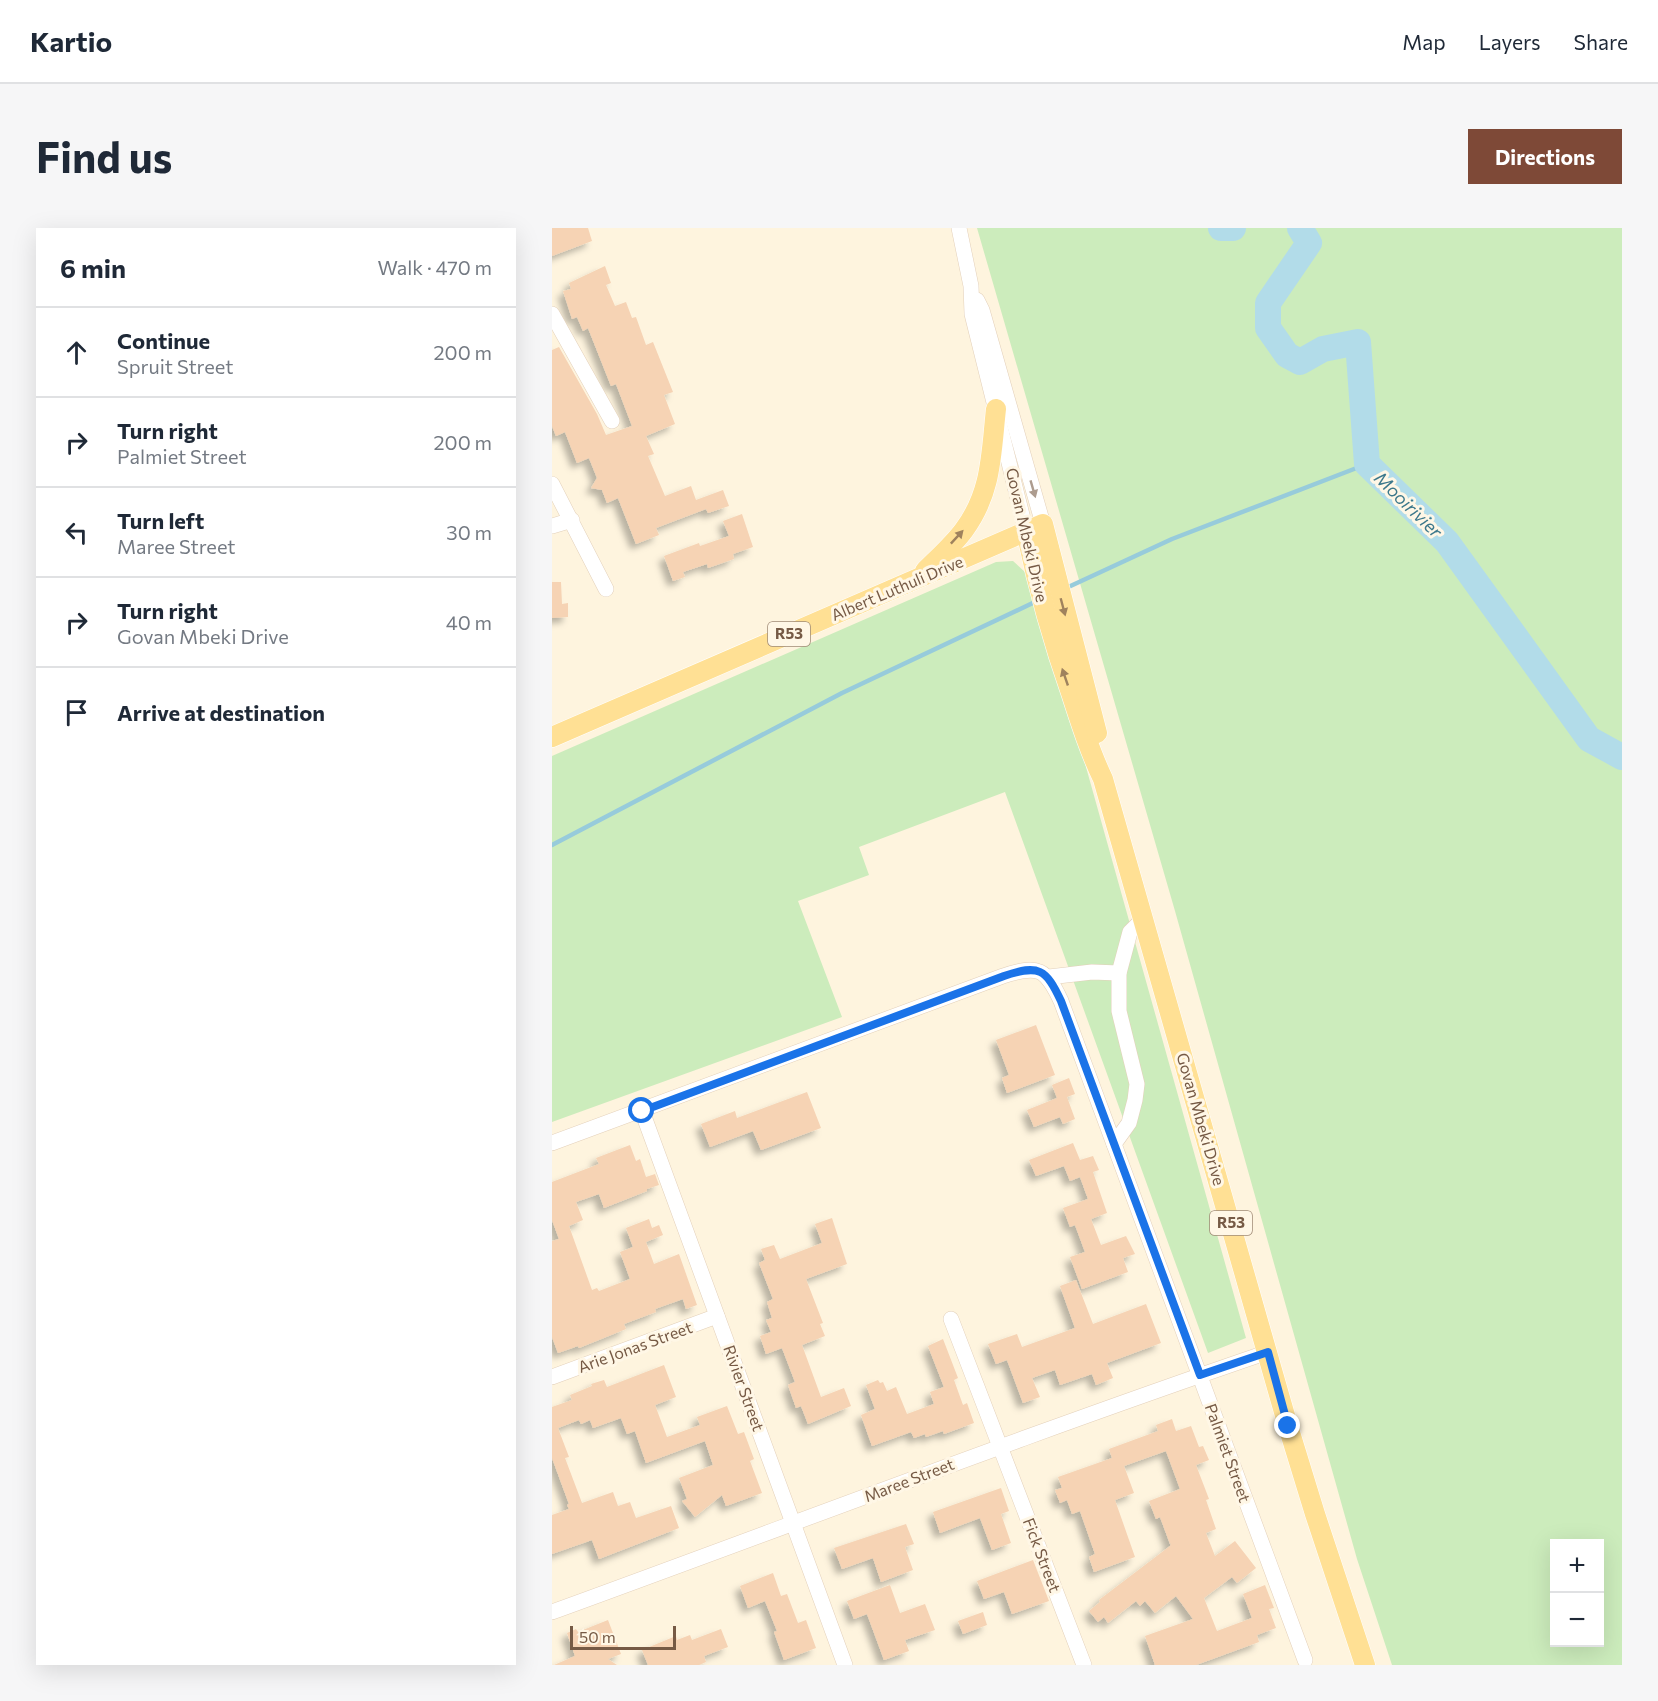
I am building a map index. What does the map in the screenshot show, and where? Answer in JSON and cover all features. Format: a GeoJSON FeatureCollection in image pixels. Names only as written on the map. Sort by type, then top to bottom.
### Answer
{"type":"FeatureCollection","features":[{"type":"Feature","properties":{"kind":"main road"},"geometry":{"type":"LineString","coordinates":[[917,579],[963,531],[980,505],[988,482],[996,409]]}},
{"type":"Feature","properties":{"kind":"main road","name":"Albert Luthuli Drive"},"geometry":{"type":"LineString","coordinates":[[552,737],[1035,528]]}},
{"type":"Feature","properties":{"kind":"main road","name":"Govan Mbeki Drive"},"geometry":{"type":"LineString","coordinates":[[1035,528],[1046,581],[1092,757],[1103,779],[1311,1503],[1365,1665]]}},
{"type":"Feature","properties":{"kind":"street","name":"Govan Mbeki Drive"},"geometry":{"type":"LineString","coordinates":[[959,228],[971,286],[972,314],[996,409],[1035,528]]}},
{"type":"Feature","properties":{"kind":"street","name":"Govan Mbeki Drive"},"geometry":{"type":"LineString","coordinates":[[971,286],[982,310],[1035,528]]}},
{"type":"Feature","properties":{"kind":"street"},"geometry":{"type":"LineString","coordinates":[[552,314],[612,421]]}},
{"type":"Feature","properties":{"kind":"street"},"geometry":{"type":"LineString","coordinates":[[552,484],[606,589]]}},
{"type":"Feature","properties":{"kind":"street"},"geometry":{"type":"LineString","coordinates":[[552,526],[572,520]]}},
{"type":"Feature","properties":{"kind":"street"},"geometry":{"type":"LineString","coordinates":[[1114,1144],[1129,1123],[1137,1084],[1119,1011],[1119,973],[1130,932],[1143,919]]}},
{"type":"Feature","properties":{"kind":"street"},"geometry":{"type":"LineString","coordinates":[[552,1143],[1010,974],[1028,970],[1039,970],[1048,977],[1092,972],[1119,973]]}},
{"type":"Feature","properties":{"kind":"street","name":"Palmiet Street"},"geometry":{"type":"LineString","coordinates":[[1048,977],[1061,1001],[1305,1660]]}},
{"type":"Feature","properties":{"kind":"street","name":"Rivier Street"},"geometry":{"type":"LineString","coordinates":[[642,1111],[845,1665]]}},
{"type":"Feature","properties":{"kind":"street","name":"Arie Jonas Street"},"geometry":{"type":"LineString","coordinates":[[552,1377],[717,1316]]}},
{"type":"Feature","properties":{"kind":"street","name":"Fick Street"},"geometry":{"type":"LineString","coordinates":[[951,1319],[1084,1665]]}},
{"type":"Feature","properties":{"kind":"street","name":"Maree Street"},"geometry":{"type":"LineString","coordinates":[[552,1611],[794,1524],[1000,1445],[1268,1352]]}},
{"type":"Feature","properties":{"kind":"green space"},"geometry":{"type":"Polygon","coordinates":[[[977,228],[1622,228],[1622,1665],[1392,1665],[1357,1559],[1175,911],[977,228]]]}},
{"type":"Feature","properties":{"kind":"green space"},"geometry":{"type":"Polygon","coordinates":[[[1013,561],[1026,573],[1070,710],[1246,1338],[1208,1353],[1005,792],[859,847],[869,875],[798,901],[842,1017],[552,1122],[552,756],[996,562],[1013,561]]]}},
{"type":"Feature","properties":{"kind":"building"},"geometry":{"type":"Polygon","coordinates":[[[552,228],[588,228],[592,241],[552,256],[552,228]]]}},
{"type":"Feature","properties":{"kind":"building"},"geometry":{"type":"Polygon","coordinates":[[[605,266],[611,283],[606,285],[615,306],[626,302],[632,318],[636,317],[646,345],[653,342],[673,392],[664,395],[675,424],[646,436],[654,454],[648,456],[665,496],[691,486],[696,500],[723,490],[729,506],[708,513],[706,509],[656,528],[659,535],[636,544],[618,498],[607,503],[602,490],[591,488],[597,478],[589,458],[577,463],[565,432],[556,436],[552,426],[552,350],[559,347],[597,414],[606,435],[632,426],[616,384],[611,386],[588,328],[583,331],[577,317],[572,319],[563,291],[571,289],[569,283],[605,266]]]}},
{"type":"Feature","properties":{"kind":"building"},"geometry":{"type":"Polygon","coordinates":[[[742,514],[753,547],[733,554],[734,559],[708,568],[707,564],[683,572],[685,577],[673,581],[664,556],[699,543],[700,546],[729,536],[723,521],[742,514]]]}},
{"type":"Feature","properties":{"kind":"building"},"geometry":{"type":"Polygon","coordinates":[[[552,582],[561,582],[562,604],[568,603],[568,617],[552,618],[552,582]]]}},
{"type":"Feature","properties":{"kind":"building"},"geometry":{"type":"Polygon","coordinates":[[[1036,1025],[1055,1075],[1007,1093],[1002,1078],[1009,1075],[996,1040],[1036,1025]]]}},
{"type":"Feature","properties":{"kind":"building"},"geometry":{"type":"Polygon","coordinates":[[[1069,1078],[1075,1094],[1067,1097],[1075,1119],[1063,1124],[1060,1117],[1034,1127],[1027,1110],[1057,1098],[1052,1085],[1069,1078]]]}},
{"type":"Feature","properties":{"kind":"building"},"geometry":{"type":"Polygon","coordinates":[[[807,1092],[821,1128],[761,1150],[753,1131],[710,1147],[701,1124],[735,1111],[737,1118],[807,1092]]]}},
{"type":"Feature","properties":{"kind":"building"},"geometry":{"type":"Polygon","coordinates":[[[1073,1143],[1080,1160],[1093,1156],[1099,1170],[1093,1172],[1107,1213],[1091,1219],[1101,1245],[1126,1236],[1135,1254],[1123,1258],[1128,1272],[1082,1289],[1070,1257],[1085,1252],[1075,1225],[1070,1227],[1063,1208],[1088,1199],[1080,1177],[1070,1181],[1064,1166],[1036,1176],[1029,1160],[1073,1143]]]}},
{"type":"Feature","properties":{"kind":"building"},"geometry":{"type":"Polygon","coordinates":[[[630,1145],[636,1161],[640,1159],[646,1177],[655,1174],[659,1185],[604,1208],[599,1194],[576,1202],[583,1220],[569,1226],[592,1290],[597,1288],[599,1291],[630,1279],[620,1252],[633,1247],[626,1228],[649,1219],[652,1228],[659,1225],[663,1235],[646,1242],[654,1264],[679,1254],[697,1305],[686,1309],[683,1299],[624,1324],[626,1329],[579,1348],[578,1346],[558,1353],[552,1337],[552,1241],[559,1239],[552,1220],[552,1182],[599,1164],[596,1158],[630,1145]]]}},
{"type":"Feature","properties":{"kind":"building"},"geometry":{"type":"Polygon","coordinates":[[[832,1218],[847,1264],[806,1279],[823,1323],[820,1324],[825,1336],[802,1345],[821,1397],[844,1388],[851,1406],[808,1424],[801,1406],[796,1408],[788,1385],[795,1382],[782,1348],[766,1354],[760,1336],[771,1332],[766,1320],[772,1318],[767,1302],[773,1299],[759,1263],[765,1260],[761,1249],[774,1245],[780,1259],[822,1243],[815,1224],[832,1218]]]}},
{"type":"Feature","properties":{"kind":"building"},"geometry":{"type":"Polygon","coordinates":[[[1076,1280],[1093,1324],[1146,1304],[1161,1343],[1107,1363],[1113,1378],[1096,1385],[1092,1374],[1060,1385],[1055,1370],[1032,1378],[1040,1397],[1023,1403],[1007,1360],[996,1364],[988,1344],[1017,1334],[1022,1347],[1075,1328],[1060,1286],[1076,1280]]]}},
{"type":"Feature","properties":{"kind":"building"},"geometry":{"type":"Polygon","coordinates":[[[943,1339],[958,1378],[954,1380],[963,1405],[967,1403],[974,1423],[944,1434],[943,1431],[926,1437],[925,1434],[914,1438],[911,1432],[872,1446],[861,1415],[875,1409],[866,1385],[878,1380],[880,1383],[883,1382],[887,1391],[896,1387],[907,1414],[934,1404],[930,1392],[944,1387],[928,1346],[943,1339]]]}},
{"type":"Feature","properties":{"kind":"building"},"geometry":{"type":"Polygon","coordinates":[[[664,1365],[676,1397],[655,1405],[667,1437],[700,1425],[697,1417],[727,1406],[738,1434],[744,1432],[754,1459],[750,1461],[762,1493],[726,1506],[722,1495],[695,1517],[682,1501],[687,1499],[679,1478],[713,1465],[705,1441],[646,1463],[635,1431],[627,1434],[621,1418],[593,1428],[590,1420],[581,1424],[579,1420],[558,1428],[569,1457],[565,1458],[582,1503],[613,1492],[618,1506],[630,1502],[636,1518],[671,1506],[679,1528],[599,1559],[592,1540],[552,1554],[552,1515],[569,1509],[567,1505],[569,1504],[552,1458],[552,1407],[572,1400],[570,1395],[592,1386],[591,1384],[604,1380],[607,1387],[664,1365]]]}},
{"type":"Feature","properties":{"kind":"building"},"geometry":{"type":"Polygon","coordinates":[[[1172,1419],[1176,1431],[1191,1426],[1199,1447],[1203,1446],[1209,1460],[1196,1465],[1209,1499],[1206,1500],[1216,1529],[1206,1533],[1215,1556],[1235,1541],[1256,1568],[1237,1583],[1232,1577],[1204,1598],[1217,1631],[1252,1618],[1243,1594],[1265,1585],[1274,1608],[1269,1609],[1276,1628],[1257,1635],[1259,1642],[1196,1665],[1155,1665],[1145,1636],[1193,1619],[1176,1596],[1155,1613],[1145,1601],[1140,1606],[1136,1601],[1108,1623],[1104,1617],[1098,1622],[1089,1611],[1100,1602],[1099,1600],[1170,1546],[1171,1543],[1160,1517],[1156,1519],[1149,1501],[1180,1489],[1166,1451],[1124,1466],[1134,1493],[1115,1500],[1135,1557],[1094,1572],[1089,1557],[1095,1554],[1080,1511],[1072,1514],[1067,1500],[1060,1503],[1055,1490],[1062,1488],[1058,1477],[1112,1458],[1109,1449],[1158,1431],[1156,1425],[1172,1419]]]}},
{"type":"Feature","properties":{"kind":"building"},"geometry":{"type":"Polygon","coordinates":[[[1001,1488],[1009,1511],[1001,1514],[1011,1543],[992,1550],[980,1518],[940,1533],[933,1512],[1001,1488]]]}},
{"type":"Feature","properties":{"kind":"building"},"geometry":{"type":"Polygon","coordinates":[[[906,1524],[914,1544],[905,1547],[913,1570],[881,1582],[873,1558],[842,1569],[834,1548],[906,1524]]]}},
{"type":"Feature","properties":{"kind":"building"},"geometry":{"type":"Polygon","coordinates":[[[1033,1560],[1049,1601],[1012,1614],[1004,1592],[984,1599],[977,1581],[1033,1560]]]}},
{"type":"Feature","properties":{"kind":"building"},"geometry":{"type":"Polygon","coordinates":[[[773,1573],[781,1596],[787,1594],[798,1623],[806,1620],[816,1648],[784,1660],[774,1632],[777,1631],[765,1601],[748,1608],[740,1586],[773,1573]]]}},
{"type":"Feature","properties":{"kind":"building"},"geometry":{"type":"Polygon","coordinates":[[[890,1585],[900,1613],[925,1604],[935,1630],[905,1640],[909,1651],[884,1660],[867,1614],[854,1619],[847,1601],[890,1585]]]}},
{"type":"Feature","properties":{"kind":"building"},"geometry":{"type":"Polygon","coordinates":[[[983,1612],[987,1625],[963,1634],[958,1621],[983,1612]]]}},
{"type":"Feature","properties":{"kind":"building"},"geometry":{"type":"Polygon","coordinates":[[[608,1620],[621,1654],[608,1659],[617,1665],[554,1665],[575,1656],[567,1633],[576,1629],[578,1632],[608,1620]]]}},
{"type":"Feature","properties":{"kind":"building"},"geometry":{"type":"Polygon","coordinates":[[[721,1629],[728,1647],[704,1656],[706,1662],[699,1665],[648,1665],[642,1650],[676,1636],[677,1640],[690,1635],[692,1640],[721,1629]]]}},
{"type":"Feature","properties":{"kind":"waterway","name":"Mooirivier"},"geometry":{"type":"LineString","coordinates":[[1221,228],[1233,228]]}},
{"type":"Feature","properties":{"kind":"waterway","name":"Mooirivier"},"geometry":{"type":"LineString","coordinates":[[1300,228],[1309,243],[1268,303],[1268,328],[1287,355],[1300,362],[1323,349],[1358,342],[1367,464],[1447,542],[1589,739],[1622,757]]}},
{"type":"Feature","properties":{"kind":"waterway"},"geometry":{"type":"LineString","coordinates":[[1064,589],[1172,539],[1367,464]]}},
{"type":"Feature","properties":{"kind":"waterway"},"geometry":{"type":"LineString","coordinates":[[552,845],[842,693],[1037,601]]}},
{"type":"Feature","properties":{"kind":"route"},"geometry":{"type":"LineString","coordinates":[[642,1111],[1004,976],[1016,972],[1039,970],[1048,977],[1061,1001],[1200,1375],[1268,1352],[1288,1426]]}}]}
